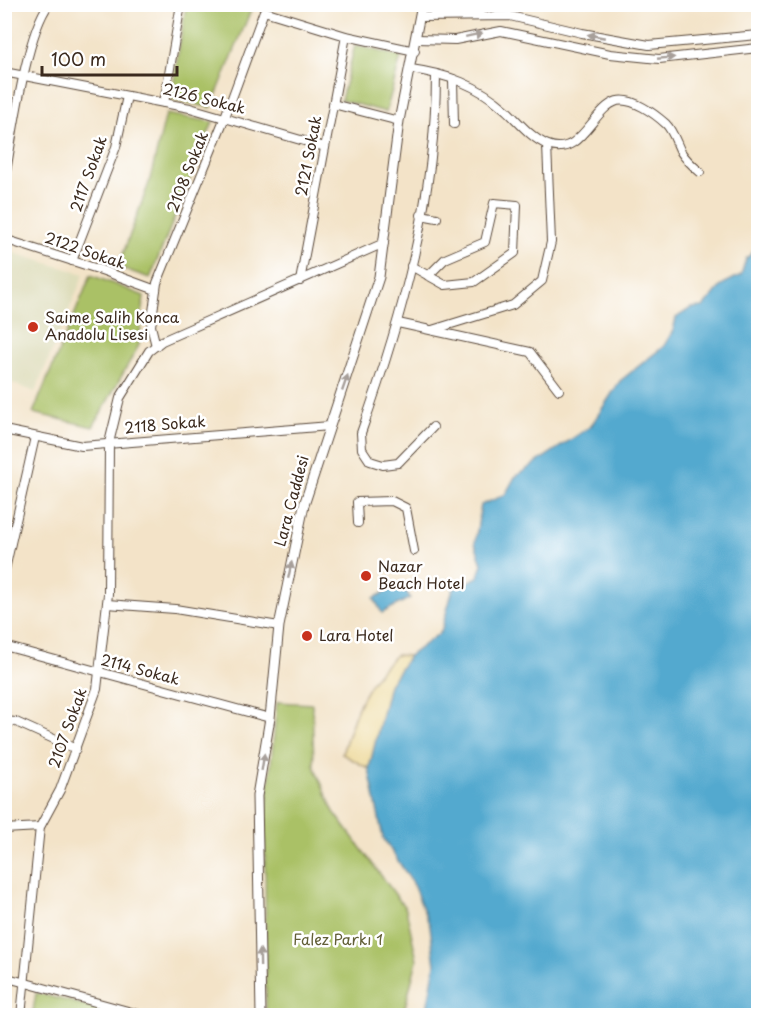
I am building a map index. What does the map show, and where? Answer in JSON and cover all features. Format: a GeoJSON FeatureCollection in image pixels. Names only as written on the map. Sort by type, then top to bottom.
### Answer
{"type":"FeatureCollection","features":[{"type":"Feature","properties":{"kind":"street"},"geometry":{"type":"LineString","coordinates":[[4,183],[24,76],[38,24],[49,4]]}},
{"type":"Feature","properties":{"kind":"street"},"geometry":{"type":"LineString","coordinates":[[165,103],[181,4]]}},
{"type":"Feature","properties":{"kind":"street","name":"Lara Caddesi"},"geometry":{"type":"LineString","coordinates":[[261,1016],[257,796],[270,718],[279,626],[304,505],[379,277],[399,121],[417,39],[422,4]]}},
{"type":"Feature","properties":{"kind":"street"},"geometry":{"type":"LineString","coordinates":[[467,4],[469,15]]}},
{"type":"Feature","properties":{"kind":"street"},"geometry":{"type":"LineString","coordinates":[[469,15],[488,4]]}},
{"type":"Feature","properties":{"kind":"street","name":"2108 Sokak"},"geometry":{"type":"LineString","coordinates":[[156,346],[151,326],[156,290],[225,117],[264,11],[346,36]]}},
{"type":"Feature","properties":{"kind":"street"},"geometry":{"type":"LineString","coordinates":[[420,17],[510,16],[615,40],[649,45],[759,35]]}},
{"type":"Feature","properties":{"kind":"street"},"geometry":{"type":"LineString","coordinates":[[417,39],[454,40],[501,31],[610,54],[659,59],[759,48]]}},
{"type":"Feature","properties":{"kind":"street"},"geometry":{"type":"LineString","coordinates":[[346,36],[414,51]]}},
{"type":"Feature","properties":{"kind":"street","name":"2121 Sokak"},"geometry":{"type":"LineString","coordinates":[[300,281],[302,258],[346,36]]}},
{"type":"Feature","properties":{"kind":"street"},"geometry":{"type":"LineString","coordinates":[[411,69],[436,74],[479,89],[547,145],[568,146],[608,106],[618,101],[629,101],[666,124],[687,160],[700,172]]}},
{"type":"Feature","properties":{"kind":"street","name":"2126 Sokak"},"geometry":{"type":"LineString","coordinates":[[4,72],[225,117],[325,147]]}},
{"type":"Feature","properties":{"kind":"street"},"geometry":{"type":"LineString","coordinates":[[433,427],[398,463],[383,465],[370,460],[362,449],[361,433],[399,323],[411,266],[436,122],[436,74]]}},
{"type":"Feature","properties":{"kind":"street"},"geometry":{"type":"LineString","coordinates":[[453,79],[454,124]]}},
{"type":"Feature","properties":{"kind":"street","name":"2117 Sokak"},"geometry":{"type":"LineString","coordinates":[[72,261],[116,147],[127,96]]}},
{"type":"Feature","properties":{"kind":"street"},"geometry":{"type":"LineString","coordinates":[[333,104],[399,121]]}},
{"type":"Feature","properties":{"kind":"street"},"geometry":{"type":"LineString","coordinates":[[432,330],[513,305],[542,281],[550,242],[547,145]]}},
{"type":"Feature","properties":{"kind":"street"},"geometry":{"type":"LineString","coordinates":[[411,266],[428,276],[445,285],[474,282],[515,253],[518,205],[495,203],[485,242],[445,259],[428,276]]}},
{"type":"Feature","properties":{"kind":"street"},"geometry":{"type":"LineString","coordinates":[[421,215],[437,218]]}},
{"type":"Feature","properties":{"kind":"street","name":"2122 Sokak"},"geometry":{"type":"LineString","coordinates":[[4,239],[156,290]]}},
{"type":"Feature","properties":{"kind":"street"},"geometry":{"type":"LineString","coordinates":[[109,443],[120,398],[136,370],[156,346],[384,243]]}},
{"type":"Feature","properties":{"kind":"street"},"geometry":{"type":"LineString","coordinates":[[399,323],[530,352],[559,390]]}},
{"type":"Feature","properties":{"kind":"street","name":"2118 Sokak"},"geometry":{"type":"LineString","coordinates":[[4,430],[82,446],[330,426]]}},
{"type":"Feature","properties":{"kind":"street"},"geometry":{"type":"LineString","coordinates":[[4,574],[35,437]]}},
{"type":"Feature","properties":{"kind":"street","name":"2107 Sokak"},"geometry":{"type":"LineString","coordinates":[[21,1016],[40,826],[60,790],[97,689],[107,604],[109,443]]}},
{"type":"Feature","properties":{"kind":"street"},"geometry":{"type":"LineString","coordinates":[[358,523],[357,502],[392,501],[406,508],[414,551]]}},
{"type":"Feature","properties":{"kind":"street"},"geometry":{"type":"LineString","coordinates":[[107,604],[175,609],[279,626]]}},
{"type":"Feature","properties":{"kind":"street","name":"2114 Sokak"},"geometry":{"type":"LineString","coordinates":[[4,646],[270,718]]}},
{"type":"Feature","properties":{"kind":"street"},"geometry":{"type":"LineString","coordinates":[[4,721],[16,722],[76,749]]}},
{"type":"Feature","properties":{"kind":"street"},"geometry":{"type":"LineString","coordinates":[[4,791],[6,829],[40,826]]}},
{"type":"Feature","properties":{"kind":"street"},"geometry":{"type":"LineString","coordinates":[[4,977],[146,1016]]}},
{"type":"Feature","properties":{"kind":"shaded area","name":"Saime Salih Konca Anadolu Lisesi"},"geometry":{"type":"Polygon","coordinates":[[[4,250],[84,274],[35,392],[5,380],[4,250]]]}},
{"type":"Feature","properties":{"kind":"green space"},"geometry":{"type":"Polygon","coordinates":[[[186,5],[253,5],[211,108],[171,99],[186,5]]]}},
{"type":"Feature","properties":{"kind":"green space"},"geometry":{"type":"Polygon","coordinates":[[[355,45],[401,57],[386,112],[341,100],[355,45]]]}},
{"type":"Feature","properties":{"kind":"green space"},"geometry":{"type":"Polygon","coordinates":[[[166,114],[213,122],[150,278],[118,267],[149,183],[166,114]]]}},
{"type":"Feature","properties":{"kind":"green space"},"geometry":{"type":"Polygon","coordinates":[[[91,275],[144,296],[139,345],[93,427],[33,413],[91,275]]]}},
{"type":"Feature","properties":{"kind":"green space","name":"Falez Parkı 1"},"geometry":{"type":"Polygon","coordinates":[[[277,702],[312,704],[314,766],[334,812],[406,909],[417,960],[403,1015],[266,1015],[265,828],[277,702]]]}},
{"type":"Feature","properties":{"kind":"green space"},"geometry":{"type":"Polygon","coordinates":[[[36,993],[124,1015],[53,1016],[33,1011],[36,993]]]}},
{"type":"Feature","properties":{"kind":"sand"},"geometry":{"type":"Polygon","coordinates":[[[396,655],[409,656],[389,685],[369,769],[342,754],[367,689],[384,666],[396,655]]]}},
{"type":"Feature","properties":{"kind":"water"},"geometry":{"type":"Polygon","coordinates":[[[758,247],[758,1015],[426,1015],[435,965],[430,926],[412,882],[383,838],[369,769],[389,685],[409,656],[441,632],[453,589],[478,577],[482,564],[475,543],[481,505],[505,495],[515,477],[591,426],[620,381],[664,346],[673,331],[676,318],[691,308],[703,307],[723,284],[741,275],[746,259],[758,247]]]}},
{"type":"Feature","properties":{"kind":"water"},"geometry":{"type":"Polygon","coordinates":[[[402,583],[410,598],[382,613],[374,598],[402,583]]]}},
{"type":"Feature","properties":{"kind":"place","name":"Saime Salih Konca Anadolu Lisesi"},"geometry":{"type":"Point","coordinates":[33,327]}},
{"type":"Feature","properties":{"kind":"place","name":"Nazar Beach Hotel"},"geometry":{"type":"Point","coordinates":[366,576]}},
{"type":"Feature","properties":{"kind":"place","name":"Lara Hotel"},"geometry":{"type":"Point","coordinates":[307,636]}}]}
